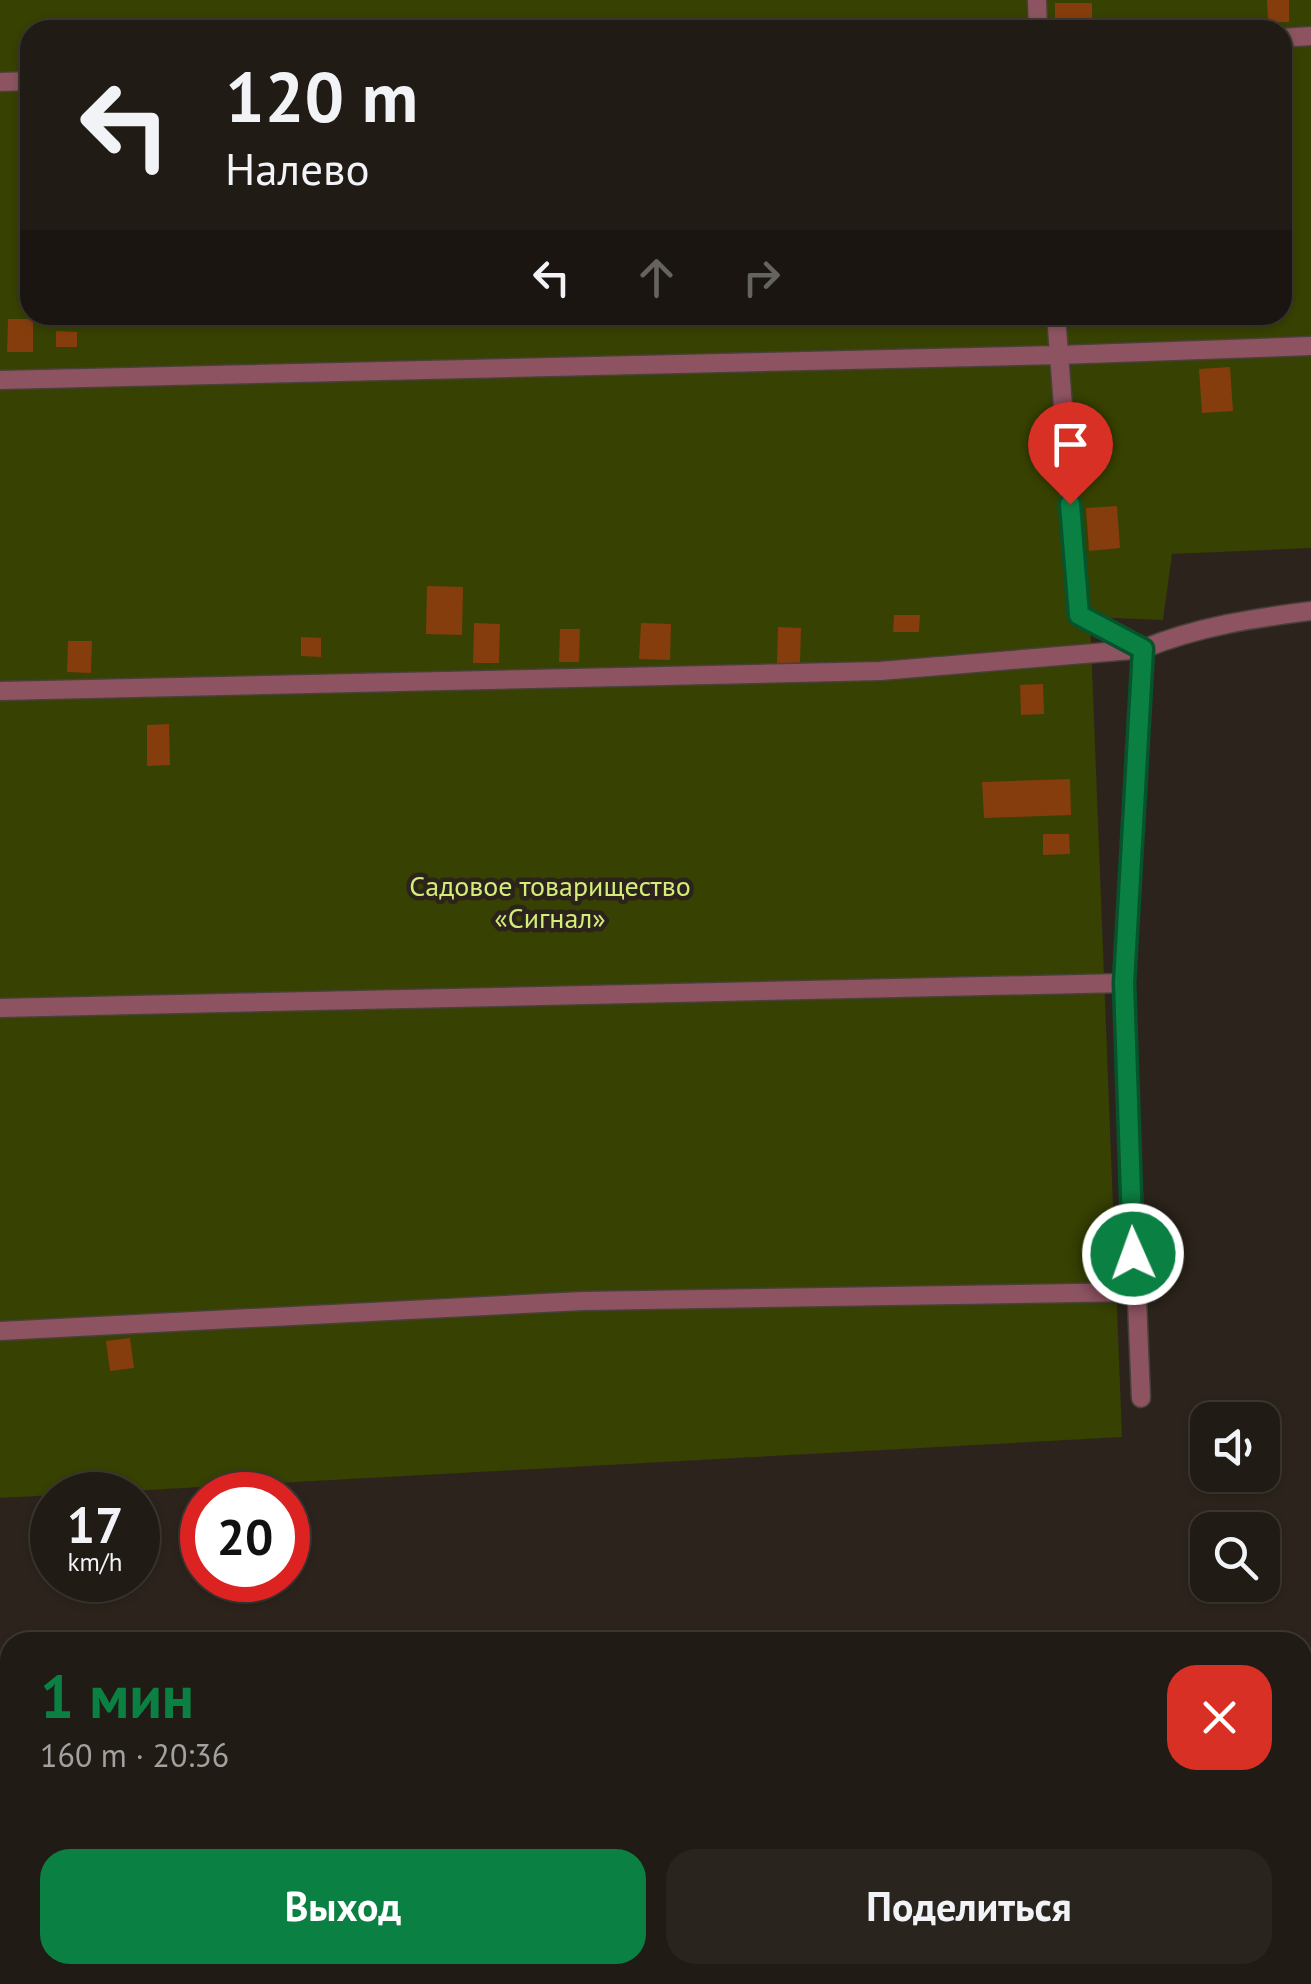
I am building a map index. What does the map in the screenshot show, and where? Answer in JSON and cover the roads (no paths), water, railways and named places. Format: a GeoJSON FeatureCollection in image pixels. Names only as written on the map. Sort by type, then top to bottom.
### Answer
{"type":"FeatureCollection","features":[{"type":"Feature","properties":{"kind":"lane"},"geometry":{"type":"LineString","coordinates":[[1056,325],[1079,615],[1143,649]]}},
{"type":"Feature","properties":{"kind":"lane"},"geometry":{"type":"LineString","coordinates":[[0,380],[1311,346]]}},
{"type":"Feature","properties":{"kind":"lane"},"geometry":{"type":"LineString","coordinates":[[0,690],[880,671],[1143,649],[1171,637],[1311,611]]}},
{"type":"Feature","properties":{"kind":"lane"},"geometry":{"type":"LineString","coordinates":[[1141,1398],[1124,983],[1143,649]]}},
{"type":"Feature","properties":{"kind":"lane"},"geometry":{"type":"LineString","coordinates":[[0,1008],[1124,983]]}},
{"type":"Feature","properties":{"kind":"lane"},"geometry":{"type":"LineString","coordinates":[[0,1331],[583,1301],[1134,1292]]}},
{"type":"Feature","properties":{"kind":"park label","name":"Садовое товарищество «Сигнал»"},"geometry":{"type":"Point","coordinates":[550,901]}}]}
